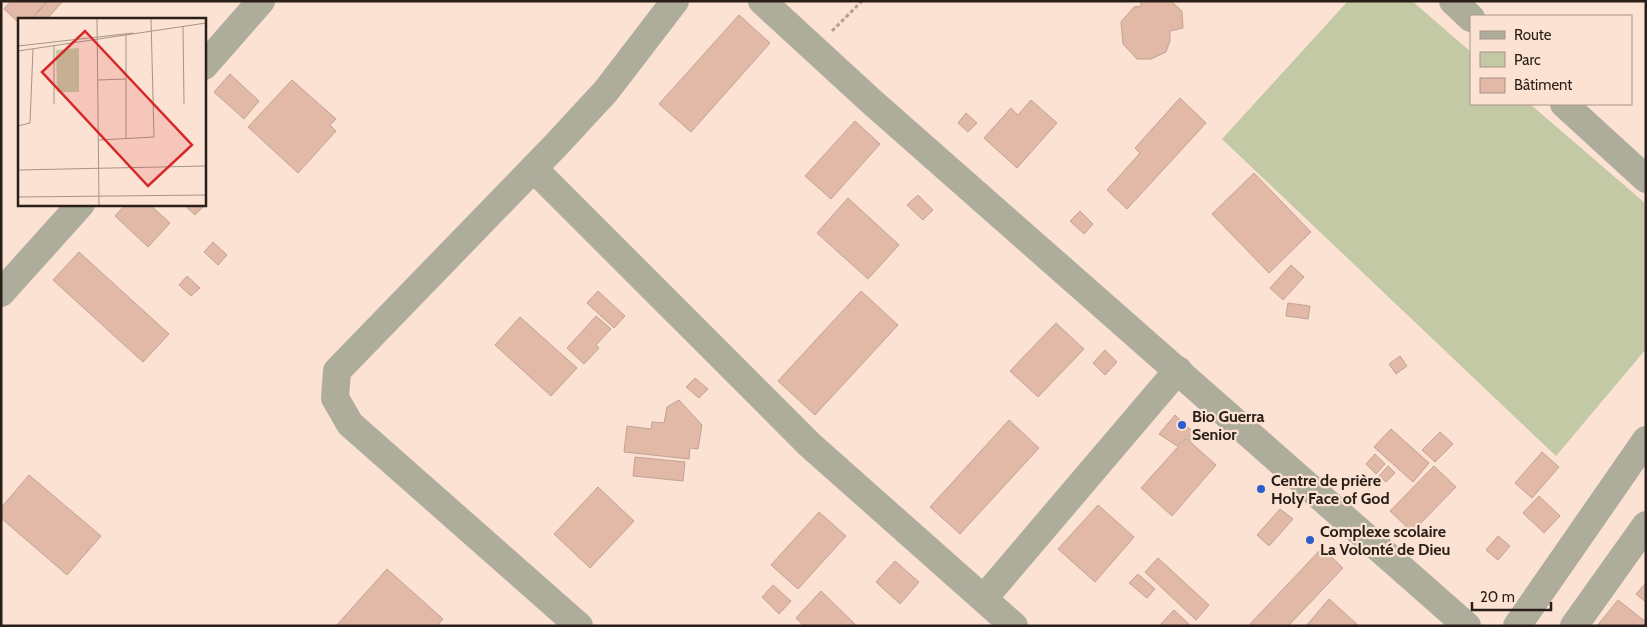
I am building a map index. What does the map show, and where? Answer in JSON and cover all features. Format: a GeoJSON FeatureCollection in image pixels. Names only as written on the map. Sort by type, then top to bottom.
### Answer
{"type":"FeatureCollection","features":[{"type":"Feature","properties":{"kind":"street"},"geometry":{"type":"LineString","coordinates":[[205,65],[261,1]]}},
{"type":"Feature","properties":{"kind":"street"},"geometry":{"type":"LineString","coordinates":[[579,626],[350,424],[335,398],[337,371],[534,169],[606,91],[675,1]]}},
{"type":"Feature","properties":{"kind":"street"},"geometry":{"type":"LineString","coordinates":[[762,1],[872,102],[1467,626]]}},
{"type":"Feature","properties":{"kind":"street"},"geometry":{"type":"LineString","coordinates":[[1453,1],[1470,17]]}},
{"type":"Feature","properties":{"kind":"street"},"geometry":{"type":"LineString","coordinates":[[1565,105],[1646,179]]}},
{"type":"Feature","properties":{"kind":"street"},"geometry":{"type":"LineString","coordinates":[[534,169],[810,446],[1014,626]]}},
{"type":"Feature","properties":{"kind":"street"},"geometry":{"type":"LineString","coordinates":[[1,293],[80,205]]}},
{"type":"Feature","properties":{"kind":"street"},"geometry":{"type":"LineString","coordinates":[[984,598],[1178,370]]}},
{"type":"Feature","properties":{"kind":"street"},"geometry":{"type":"LineString","coordinates":[[1517,626],[1646,440]]}},
{"type":"Feature","properties":{"kind":"street"},"geometry":{"type":"LineString","coordinates":[[1574,626],[1646,525]]}},
{"type":"Feature","properties":{"kind":"path"},"geometry":{"type":"LineString","coordinates":[[815,49],[862,1]]}},
{"type":"Feature","properties":{"kind":"green space"},"geometry":{"type":"Polygon","coordinates":[[[1348,1],[1412,1],[1470,51],[1470,105],[1531,105],[1646,204],[1646,349],[1556,456],[1222,139],[1348,1]]]}},
{"type":"Feature","properties":{"kind":"building"},"geometry":{"type":"Polygon","coordinates":[[[11,1],[47,1],[32,18],[18,18],[18,22],[4,9],[11,1]]]}},
{"type":"Feature","properties":{"kind":"building"},"geometry":{"type":"Polygon","coordinates":[[[48,1],[63,1],[48,18],[33,18],[48,1]]]}},
{"type":"Feature","properties":{"kind":"building"},"geometry":{"type":"Polygon","coordinates":[[[1141,1],[1171,1],[1182,11],[1183,28],[1170,31],[1170,41],[1166,52],[1151,59],[1137,59],[1123,44],[1121,22],[1134,7],[1141,6],[1141,1]]]}},
{"type":"Feature","properties":{"kind":"building"},"geometry":{"type":"Polygon","coordinates":[[[739,15],[770,43],[691,132],[659,104],[739,15]]]}},
{"type":"Feature","properties":{"kind":"building"},"geometry":{"type":"Polygon","coordinates":[[[230,74],[259,101],[244,119],[214,92],[230,74]]]}},
{"type":"Feature","properties":{"kind":"building"},"geometry":{"type":"Polygon","coordinates":[[[292,80],[336,119],[330,125],[336,131],[298,173],[248,127],[292,80]]]}},
{"type":"Feature","properties":{"kind":"building"},"geometry":{"type":"Polygon","coordinates":[[[1180,98],[1206,123],[1127,209],[1107,190],[1140,153],[1135,148],[1180,98]]]}},
{"type":"Feature","properties":{"kind":"building"},"geometry":{"type":"Polygon","coordinates":[[[1031,100],[1057,123],[1017,168],[984,138],[1011,108],[1018,115],[1031,100]]]}},
{"type":"Feature","properties":{"kind":"building"},"geometry":{"type":"Polygon","coordinates":[[[966,113],[977,123],[968,132],[958,123],[966,113]]]}},
{"type":"Feature","properties":{"kind":"building"},"geometry":{"type":"Polygon","coordinates":[[[855,121],[880,144],[831,199],[805,176],[855,121]]]}},
{"type":"Feature","properties":{"kind":"building"},"geometry":{"type":"Polygon","coordinates":[[[1254,173],[1311,232],[1269,273],[1212,214],[1254,173]]]}},
{"type":"Feature","properties":{"kind":"building"},"geometry":{"type":"Polygon","coordinates":[[[918,195],[933,210],[923,220],[907,205],[918,195]]]}},
{"type":"Feature","properties":{"kind":"building"},"geometry":{"type":"Polygon","coordinates":[[[848,198],[899,245],[868,279],[817,233],[848,198]]]}},
{"type":"Feature","properties":{"kind":"building"},"geometry":{"type":"Polygon","coordinates":[[[125,205],[150,205],[170,223],[148,247],[115,216],[125,205]]]}},
{"type":"Feature","properties":{"kind":"building"},"geometry":{"type":"Polygon","coordinates":[[[184,205],[205,205],[195,215],[184,205]]]}},
{"type":"Feature","properties":{"kind":"building"},"geometry":{"type":"Polygon","coordinates":[[[1080,211],[1093,224],[1084,234],[1070,221],[1080,211]]]}},
{"type":"Feature","properties":{"kind":"building"},"geometry":{"type":"Polygon","coordinates":[[[213,242],[227,255],[218,265],[204,252],[213,242]]]}},
{"type":"Feature","properties":{"kind":"building"},"geometry":{"type":"Polygon","coordinates":[[[79,252],[169,334],[143,362],[53,280],[79,252]]]}},
{"type":"Feature","properties":{"kind":"building"},"geometry":{"type":"Polygon","coordinates":[[[1291,265],[1304,277],[1283,300],[1270,288],[1291,265]]]}},
{"type":"Feature","properties":{"kind":"building"},"geometry":{"type":"Polygon","coordinates":[[[187,276],[200,288],[191,296],[179,285],[187,276]]]}},
{"type":"Feature","properties":{"kind":"building"},"geometry":{"type":"Polygon","coordinates":[[[598,291],[625,316],[614,328],[587,303],[598,291]]]}},
{"type":"Feature","properties":{"kind":"building"},"geometry":{"type":"Polygon","coordinates":[[[861,291],[898,325],[815,415],[778,381],[861,291]]]}},
{"type":"Feature","properties":{"kind":"building"},"geometry":{"type":"Polygon","coordinates":[[[1288,303],[1310,306],[1308,319],[1286,316],[1288,303]]]}},
{"type":"Feature","properties":{"kind":"building"},"geometry":{"type":"Polygon","coordinates":[[[596,316],[611,329],[596,345],[599,348],[584,364],[567,348],[596,316]]]}},
{"type":"Feature","properties":{"kind":"building"},"geometry":{"type":"Polygon","coordinates":[[[520,317],[577,368],[551,396],[495,345],[520,317]]]}},
{"type":"Feature","properties":{"kind":"building"},"geometry":{"type":"Polygon","coordinates":[[[1056,323],[1084,349],[1038,397],[1010,371],[1056,323]]]}},
{"type":"Feature","properties":{"kind":"building"},"geometry":{"type":"Polygon","coordinates":[[[1105,350],[1117,362],[1105,375],[1093,363],[1105,350]]]}},
{"type":"Feature","properties":{"kind":"building"},"geometry":{"type":"Polygon","coordinates":[[[1400,356],[1407,366],[1396,374],[1389,364],[1400,356]]]}},
{"type":"Feature","properties":{"kind":"building"},"geometry":{"type":"Polygon","coordinates":[[[695,378],[708,389],[699,398],[686,387],[695,378]]]}},
{"type":"Feature","properties":{"kind":"building"},"geometry":{"type":"Polygon","coordinates":[[[679,400],[702,425],[698,449],[690,448],[689,459],[624,452],[627,426],[651,429],[652,422],[664,423],[667,407],[679,400]]]}},
{"type":"Feature","properties":{"kind":"building"},"geometry":{"type":"Polygon","coordinates":[[[1175,415],[1196,435],[1191,441],[1186,436],[1177,446],[1159,434],[1175,415]]]}},
{"type":"Feature","properties":{"kind":"building"},"geometry":{"type":"Polygon","coordinates":[[[1009,420],[1039,448],[960,534],[930,507],[1009,420]]]}},
{"type":"Feature","properties":{"kind":"building"},"geometry":{"type":"Polygon","coordinates":[[[1391,429],[1429,463],[1413,482],[1374,447],[1391,429]]]}},
{"type":"Feature","properties":{"kind":"building"},"geometry":{"type":"Polygon","coordinates":[[[1440,432],[1453,444],[1435,462],[1422,450],[1440,432]]]}},
{"type":"Feature","properties":{"kind":"building"},"geometry":{"type":"Polygon","coordinates":[[[1186,438],[1216,465],[1172,516],[1141,488],[1186,438]]]}},
{"type":"Feature","properties":{"kind":"building"},"geometry":{"type":"Polygon","coordinates":[[[1542,452],[1559,467],[1532,498],[1515,483],[1542,452]]]}},
{"type":"Feature","properties":{"kind":"building"},"geometry":{"type":"Polygon","coordinates":[[[1375,454],[1385,464],[1376,474],[1366,464],[1375,454]]]}},
{"type":"Feature","properties":{"kind":"building"},"geometry":{"type":"Polygon","coordinates":[[[635,457],[685,462],[683,481],[633,476],[635,457]]]}},
{"type":"Feature","properties":{"kind":"building"},"geometry":{"type":"Polygon","coordinates":[[[1388,466],[1395,473],[1386,482],[1379,476],[1388,466]]]}},
{"type":"Feature","properties":{"kind":"building"},"geometry":{"type":"Polygon","coordinates":[[[1434,466],[1456,487],[1412,532],[1390,511],[1434,466]]]}},
{"type":"Feature","properties":{"kind":"building"},"geometry":{"type":"Polygon","coordinates":[[[29,475],[101,536],[67,575],[1,518],[1,508],[29,475]]]}},
{"type":"Feature","properties":{"kind":"building"},"geometry":{"type":"Polygon","coordinates":[[[598,487],[634,521],[590,568],[554,534],[598,487]]]}},
{"type":"Feature","properties":{"kind":"building"},"geometry":{"type":"Polygon","coordinates":[[[1539,496],[1560,516],[1544,533],[1523,513],[1539,496]]]}},
{"type":"Feature","properties":{"kind":"building"},"geometry":{"type":"Polygon","coordinates":[[[1098,505],[1134,537],[1095,582],[1058,549],[1098,505]]]}},
{"type":"Feature","properties":{"kind":"building"},"geometry":{"type":"Polygon","coordinates":[[[1280,509],[1293,519],[1269,546],[1257,535],[1280,509]]]}},
{"type":"Feature","properties":{"kind":"building"},"geometry":{"type":"Polygon","coordinates":[[[819,512],[846,536],[798,589],[771,565],[819,512]]]}},
{"type":"Feature","properties":{"kind":"building"},"geometry":{"type":"Polygon","coordinates":[[[1498,536],[1510,546],[1498,560],[1486,550],[1498,536]]]}},
{"type":"Feature","properties":{"kind":"building"},"geometry":{"type":"Polygon","coordinates":[[[1322,548],[1343,568],[1288,626],[1252,626],[1250,624],[1322,548]]]}},
{"type":"Feature","properties":{"kind":"building"},"geometry":{"type":"Polygon","coordinates":[[[1158,558],[1209,605],[1196,620],[1145,572],[1158,558]]]}},
{"type":"Feature","properties":{"kind":"building"},"geometry":{"type":"Polygon","coordinates":[[[895,561],[919,582],[900,604],[876,582],[895,561]]]}},
{"type":"Feature","properties":{"kind":"building"},"geometry":{"type":"Polygon","coordinates":[[[387,569],[443,619],[437,626],[336,626],[387,569]]]}},
{"type":"Feature","properties":{"kind":"building"},"geometry":{"type":"Polygon","coordinates":[[[1138,574],[1155,589],[1147,598],[1129,583],[1138,574]]]}},
{"type":"Feature","properties":{"kind":"building"},"geometry":{"type":"Polygon","coordinates":[[[1646,583],[1646,602],[1636,594],[1646,583]]]}},
{"type":"Feature","properties":{"kind":"building"},"geometry":{"type":"Polygon","coordinates":[[[773,585],[791,601],[779,614],[762,597],[773,585]]]}},
{"type":"Feature","properties":{"kind":"building"},"geometry":{"type":"Polygon","coordinates":[[[821,591],[857,626],[804,626],[796,618],[821,591]]]}},
{"type":"Feature","properties":{"kind":"building"},"geometry":{"type":"Polygon","coordinates":[[[1329,599],[1359,626],[1306,626],[1329,599]]]}},
{"type":"Feature","properties":{"kind":"building"},"geometry":{"type":"Polygon","coordinates":[[[1618,600],[1646,622],[1646,626],[1597,626],[1618,600]]]}},
{"type":"Feature","properties":{"kind":"building"},"geometry":{"type":"Polygon","coordinates":[[[1174,610],[1190,625],[1159,626],[1174,610]]]}},
{"type":"Feature","properties":{"kind":"place","name":"Bio Guerra Senior"},"geometry":{"type":"Point","coordinates":[1182,425]}},
{"type":"Feature","properties":{"kind":"place","name":"Centre de prière Holy Face of God"},"geometry":{"type":"Point","coordinates":[1261,489]}},
{"type":"Feature","properties":{"kind":"place","name":"Complexe scolaire La Volonté de Dieu"},"geometry":{"type":"Point","coordinates":[1310,540]}}]}
